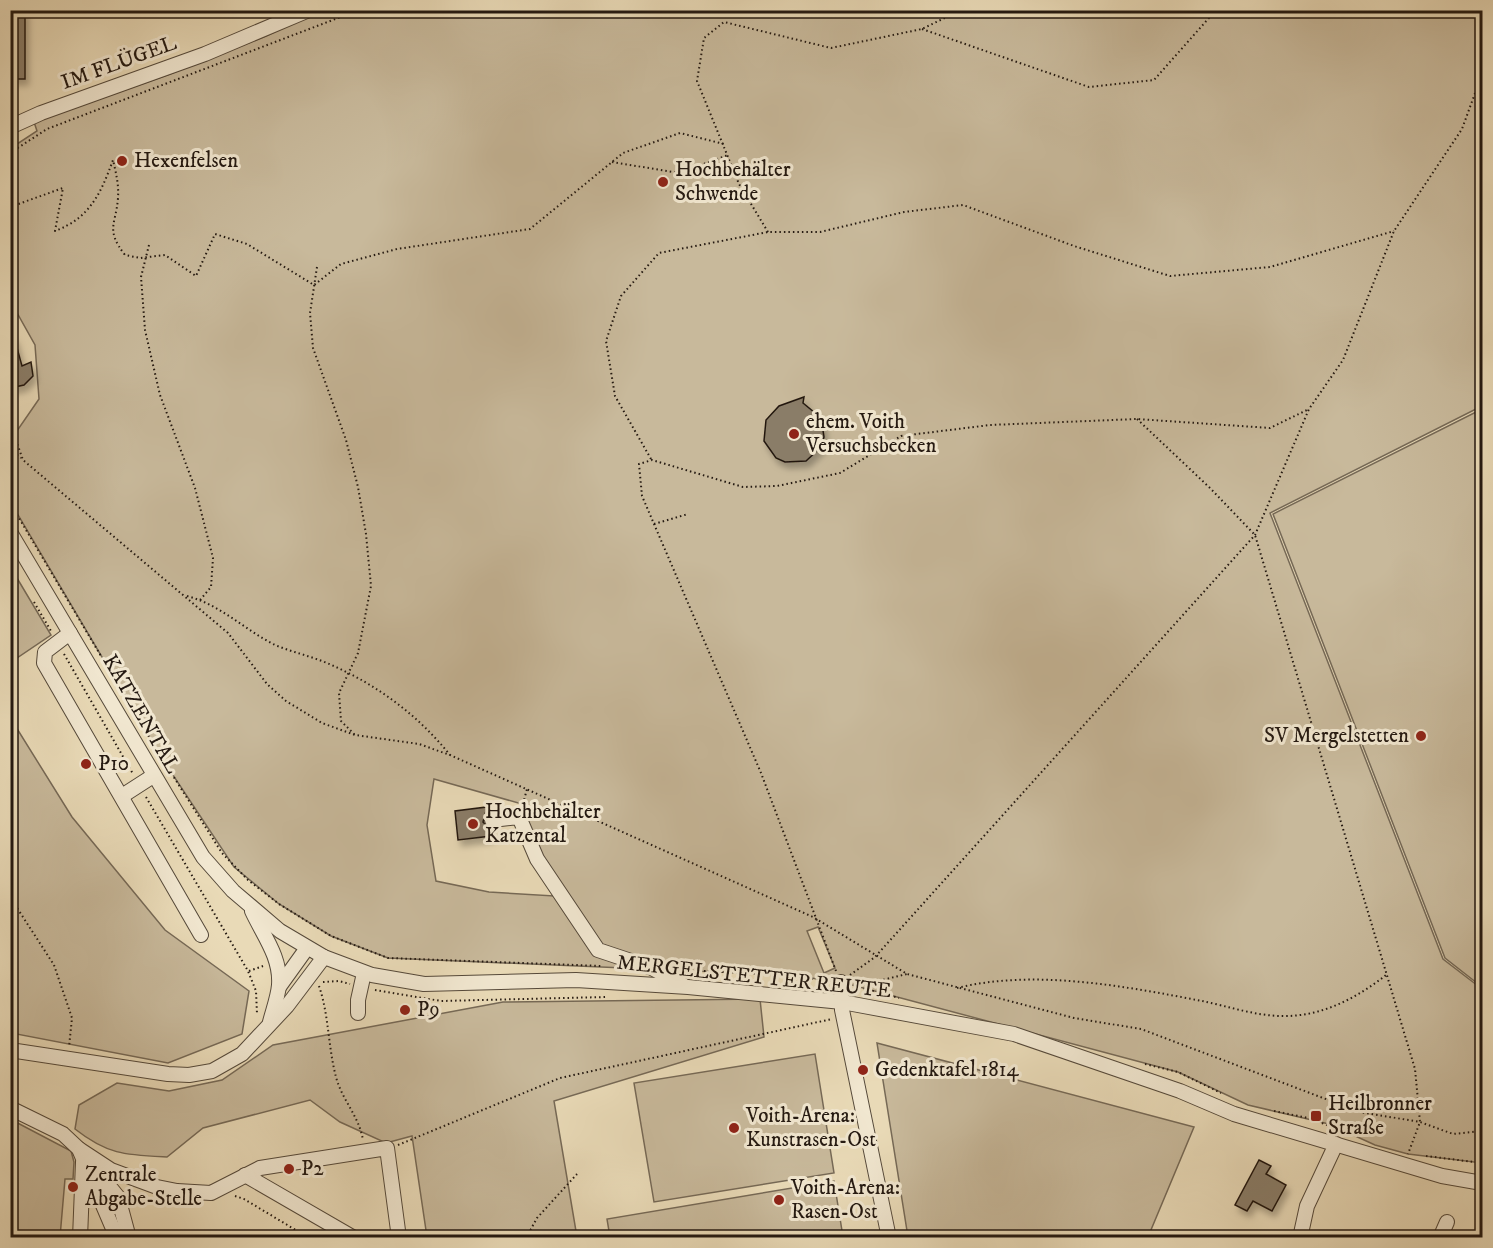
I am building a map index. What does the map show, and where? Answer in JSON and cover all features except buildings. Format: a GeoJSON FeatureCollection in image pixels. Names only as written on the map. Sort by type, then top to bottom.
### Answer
{"type":"FeatureCollection","features":[{"type":"Feature","properties":{"kind":"street","name":"IM FLÜGEL"},"geometry":{"type":"LineString","coordinates":[[10,127],[41,113],[205,54],[309,10]]}},
{"type":"Feature","properties":{"kind":"street","name":"KATZENTAL"},"geometry":{"type":"LineString","coordinates":[[10,532],[202,857],[250,907],[307,948],[324,957],[287,1006],[270,1022],[256,1041],[230,1063],[212,1071],[189,1075],[168,1074],[10,1050]]}},
{"type":"Feature","properties":{"kind":"street"},"geometry":{"type":"LineString","coordinates":[[70,633],[45,652],[44,663],[201,935]]}},
{"type":"Feature","properties":{"kind":"street"},"geometry":{"type":"LineString","coordinates":[[122,796],[153,776]]}},
{"type":"Feature","properties":{"kind":"street"},"geometry":{"type":"LineString","coordinates":[[492,820],[519,818],[537,859],[598,950],[652,968],[688,987]]}},
{"type":"Feature","properties":{"kind":"street","name":"KATZENTAL"},"geometry":{"type":"LineString","coordinates":[[250,907],[275,957],[279,987]]}},
{"type":"Feature","properties":{"kind":"street","name":"KATZENTAL"},"geometry":{"type":"LineString","coordinates":[[270,1022],[279,987],[307,948]]}},
{"type":"Feature","properties":{"kind":"street","name":"MERGELSTETTER REUTE"},"geometry":{"type":"LineString","coordinates":[[324,957],[364,973],[424,984],[576,980],[688,987],[1014,1034],[1180,1091],[1234,1114],[1442,1176],[1482,1183]]}},
{"type":"Feature","properties":{"kind":"street"},"geometry":{"type":"LineString","coordinates":[[358,1014],[360,987],[364,973]]}},
{"type":"Feature","properties":{"kind":"street"},"geometry":{"type":"LineString","coordinates":[[841,982],[843,1009],[889,1238]]}},
{"type":"Feature","properties":{"kind":"street"},"geometry":{"type":"LineString","coordinates":[[10,1108],[63,1134],[85,1158],[118,1197],[129,1238]]}},
{"type":"Feature","properties":{"kind":"street"},"geometry":{"type":"LineString","coordinates":[[1300,1238],[1306,1206],[1336,1144]]}},
{"type":"Feature","properties":{"kind":"street"},"geometry":{"type":"LineString","coordinates":[[85,1158],[157,1187],[177,1191],[212,1193],[260,1168],[387,1148],[399,1238]]}},
{"type":"Feature","properties":{"kind":"street"},"geometry":{"type":"LineString","coordinates":[[85,1158],[117,1238]]}},
{"type":"Feature","properties":{"kind":"street"},"geometry":{"type":"LineString","coordinates":[[80,1238],[85,1158]]}},
{"type":"Feature","properties":{"kind":"street"},"geometry":{"type":"LineString","coordinates":[[245,1176],[354,1238]]}},
{"type":"Feature","properties":{"kind":"street"},"geometry":{"type":"LineString","coordinates":[[1440,1238],[1447,1222]]}},
{"type":"Feature","properties":{"kind":"path"},"geometry":{"type":"LineString","coordinates":[[10,153],[47,129],[358,10]]}},
{"type":"Feature","properties":{"kind":"path"},"geometry":{"type":"LineString","coordinates":[[768,232],[740,184],[697,81],[704,38],[724,22],[831,48],[922,29],[962,10]]}},
{"type":"Feature","properties":{"kind":"path"},"geometry":{"type":"LineString","coordinates":[[922,29],[1089,87],[1154,80],[1216,10]]}},
{"type":"Feature","properties":{"kind":"path"},"geometry":{"type":"LineString","coordinates":[[686,970],[787,975],[841,982],[875,957],[1255,535],[1309,409],[1343,360],[1394,231],[1462,129],[1482,75]]}},
{"type":"Feature","properties":{"kind":"path"},"geometry":{"type":"LineString","coordinates":[[314,285],[341,264],[397,249],[530,230],[623,153],[680,134],[724,144]]}},
{"type":"Feature","properties":{"kind":"path"},"geometry":{"type":"LineString","coordinates":[[612,162],[679,172],[728,155]]}},
{"type":"Feature","properties":{"kind":"path"},"geometry":{"type":"LineString","coordinates":[[10,207],[63,188],[55,231],[75,224],[100,193],[113,160],[118,199],[112,221],[115,242],[125,255],[146,257],[165,255],[196,276],[215,234],[247,244],[314,285]]}},
{"type":"Feature","properties":{"kind":"path"},"geometry":{"type":"LineString","coordinates":[[652,460],[615,396],[606,341],[621,296],[659,253],[768,232],[820,231],[904,212],[963,205],[1074,246],[1170,276],[1270,267],[1394,231]]}},
{"type":"Feature","properties":{"kind":"path"},"geometry":{"type":"LineString","coordinates":[[149,245],[141,277],[141,302],[155,373],[177,447],[195,488],[213,558],[211,587],[201,600]]}},
{"type":"Feature","properties":{"kind":"path"},"geometry":{"type":"LineString","coordinates":[[317,267],[310,313],[313,348],[346,440],[366,534],[370,586],[367,614],[358,653],[339,693],[338,710],[341,721],[356,735]]}},
{"type":"Feature","properties":{"kind":"path"},"geometry":{"type":"LineString","coordinates":[[841,982],[813,917],[761,773],[642,496],[639,464],[652,460],[743,487],[777,486],[840,473],[901,436],[990,425],[1137,419],[1270,428],[1309,409]]}},
{"type":"Feature","properties":{"kind":"path"},"geometry":{"type":"LineString","coordinates":[[1137,419],[1210,488],[1255,535],[1415,1069],[1420,1122],[1408,1154]]}},
{"type":"Feature","properties":{"kind":"path"},"geometry":{"type":"LineString","coordinates":[[10,423],[23,460]]}},
{"type":"Feature","properties":{"kind":"path"},"geometry":{"type":"LineString","coordinates":[[10,448],[228,633],[267,684],[286,701],[322,723],[356,735],[418,744],[450,755],[813,917],[875,957],[907,974],[1074,1018],[1141,1029],[1360,1112],[1420,1122],[1453,1134],[1482,1131]]}},
{"type":"Feature","properties":{"kind":"path"},"geometry":{"type":"LineString","coordinates":[[10,503],[222,853],[248,880],[279,904],[331,936],[388,958],[604,966]]}},
{"type":"Feature","properties":{"kind":"path"},"geometry":{"type":"LineString","coordinates":[[654,524],[688,514]]}},
{"type":"Feature","properties":{"kind":"path"},"geometry":{"type":"LineString","coordinates":[[187,596],[201,600],[276,645],[348,674],[408,709],[432,732],[450,755]]}},
{"type":"Feature","properties":{"kind":"path"},"geometry":{"type":"LineString","coordinates":[[34,601],[248,971],[258,1002],[254,1022]]}},
{"type":"Feature","properties":{"kind":"path"},"geometry":{"type":"LineString","coordinates":[[10,897],[54,965],[72,1018],[69,1047],[80,1049]]}},
{"type":"Feature","properties":{"kind":"path"},"geometry":{"type":"LineString","coordinates":[[856,986],[907,974]]}},
{"type":"Feature","properties":{"kind":"path"},"geometry":{"type":"LineString","coordinates":[[954,988],[989,980],[1029,978],[1155,992],[1283,1017],[1332,1008],[1366,991],[1386,975]]}},
{"type":"Feature","properties":{"kind":"path"},"geometry":{"type":"LineString","coordinates":[[317,983],[339,981],[360,987],[441,1001],[611,997]]}},
{"type":"Feature","properties":{"kind":"path"},"geometry":{"type":"LineString","coordinates":[[320,987],[335,1076],[341,1094],[360,1124],[365,1152]]}},
{"type":"Feature","properties":{"kind":"path"},"geometry":{"type":"LineString","coordinates":[[387,1148],[409,1142],[495,1103],[560,1078],[843,1009]]}},
{"type":"Feature","properties":{"kind":"path"},"geometry":{"type":"LineString","coordinates":[[526,1238],[537,1218],[577,1174]]}},
{"type":"Feature","properties":{"kind":"path"},"geometry":{"type":"LineString","coordinates":[[233,1196],[244,1199],[309,1238]]}},
{"type":"Feature","properties":{"kind":"shaded area"},"geometry":{"type":"Polygon","coordinates":[[[319,11],[1482,11],[1482,406],[1270,513],[1443,959],[1482,989],[1482,1163],[1408,1154],[1375,1145],[1329,1124],[1248,1105],[1178,1072],[841,982],[787,975],[388,958],[331,936],[279,904],[234,867],[161,757],[11,503],[10,441],[39,399],[35,345],[11,302],[11,148],[37,131],[34,122],[170,74],[266,36],[319,11]],[[434,779],[427,825],[436,881],[489,892],[554,896],[523,830],[529,806],[434,779]],[[818,927],[807,931],[824,973],[835,968],[818,927]]]}},
{"type":"Feature","properties":{"kind":"shaded area","name":"SV Mergelstetten"},"geometry":{"type":"Polygon","coordinates":[[[1482,409],[1482,987],[1445,958],[1273,514],[1482,409]]]}},
{"type":"Feature","properties":{"kind":"shaded area"},"geometry":{"type":"Polygon","coordinates":[[[11,568],[51,635],[10,662],[11,568]]]}},
{"type":"Feature","properties":{"kind":"shaded area"},"geometry":{"type":"Polygon","coordinates":[[[11,719],[72,817],[165,930],[249,991],[242,1034],[168,1063],[11,1033],[11,719]]]}},
{"type":"Feature","properties":{"kind":"shaded area"},"geometry":{"type":"Polygon","coordinates":[[[760,999],[764,1037],[554,1101],[577,1237],[427,1237],[412,1136],[386,1143],[340,1122],[310,1100],[203,1128],[167,1157],[129,1154],[108,1149],[75,1129],[79,1105],[117,1083],[169,1091],[222,1080],[273,1045],[503,1002],[760,999]]]}},
{"type":"Feature","properties":{"kind":"shaded area"},"geometry":{"type":"Polygon","coordinates":[[[877,1043],[1194,1127],[1148,1237],[908,1237],[877,1043]]]}},
{"type":"Feature","properties":{"kind":"shaded area","name":"Voith-Arena: Kunstrasen-Ost"},"geometry":{"type":"Polygon","coordinates":[[[815,1054],[834,1173],[654,1202],[634,1083],[815,1054]]]}},
{"type":"Feature","properties":{"kind":"shaded area"},"geometry":{"type":"Polygon","coordinates":[[[10,1119],[71,1151],[74,1162],[73,1179],[65,1179],[60,1237],[11,1237],[10,1119]]]}},
{"type":"Feature","properties":{"kind":"shaded area","name":"Voith-Arena: Rasen-Ost"},"geometry":{"type":"Polygon","coordinates":[[[834,1181],[843,1237],[610,1237],[607,1219],[834,1181]]]}},
{"type":"Feature","properties":{"kind":"place","name":"Hexenfelsen"},"geometry":{"type":"Point","coordinates":[122,161]}},
{"type":"Feature","properties":{"kind":"place","name":"Hochbehälter Schwende"},"geometry":{"type":"Point","coordinates":[663,182]}},
{"type":"Feature","properties":{"kind":"place","name":"ehem. Voith Versuchsbecken"},"geometry":{"type":"Point","coordinates":[794,434]}},
{"type":"Feature","properties":{"kind":"place","name":"SV Mergelstetten"},"geometry":{"type":"Point","coordinates":[1421,736]}},
{"type":"Feature","properties":{"kind":"place","name":"P10"},"geometry":{"type":"Point","coordinates":[86,764]}},
{"type":"Feature","properties":{"kind":"place","name":"Hochbehälter Katzental"},"geometry":{"type":"Point","coordinates":[473,824]}},
{"type":"Feature","properties":{"kind":"place","name":"P9"},"geometry":{"type":"Point","coordinates":[405,1010]}},
{"type":"Feature","properties":{"kind":"place","name":"Gedenktafel 1814"},"geometry":{"type":"Point","coordinates":[863,1070]}},
{"type":"Feature","properties":{"kind":"place","name":"Heilbronner Straße"},"geometry":{"type":"Point","coordinates":[1316,1116]}},
{"type":"Feature","properties":{"kind":"place","name":"Voith-Arena: Kunstrasen-Ost"},"geometry":{"type":"Point","coordinates":[734,1128]}},
{"type":"Feature","properties":{"kind":"place","name":"P2"},"geometry":{"type":"Point","coordinates":[289,1169]}},
{"type":"Feature","properties":{"kind":"place","name":"Zentrale Abgabe-Stelle"},"geometry":{"type":"Point","coordinates":[73,1187]}},
{"type":"Feature","properties":{"kind":"place","name":"Voith-Arena: Rasen-Ost"},"geometry":{"type":"Point","coordinates":[779,1200]}}]}
